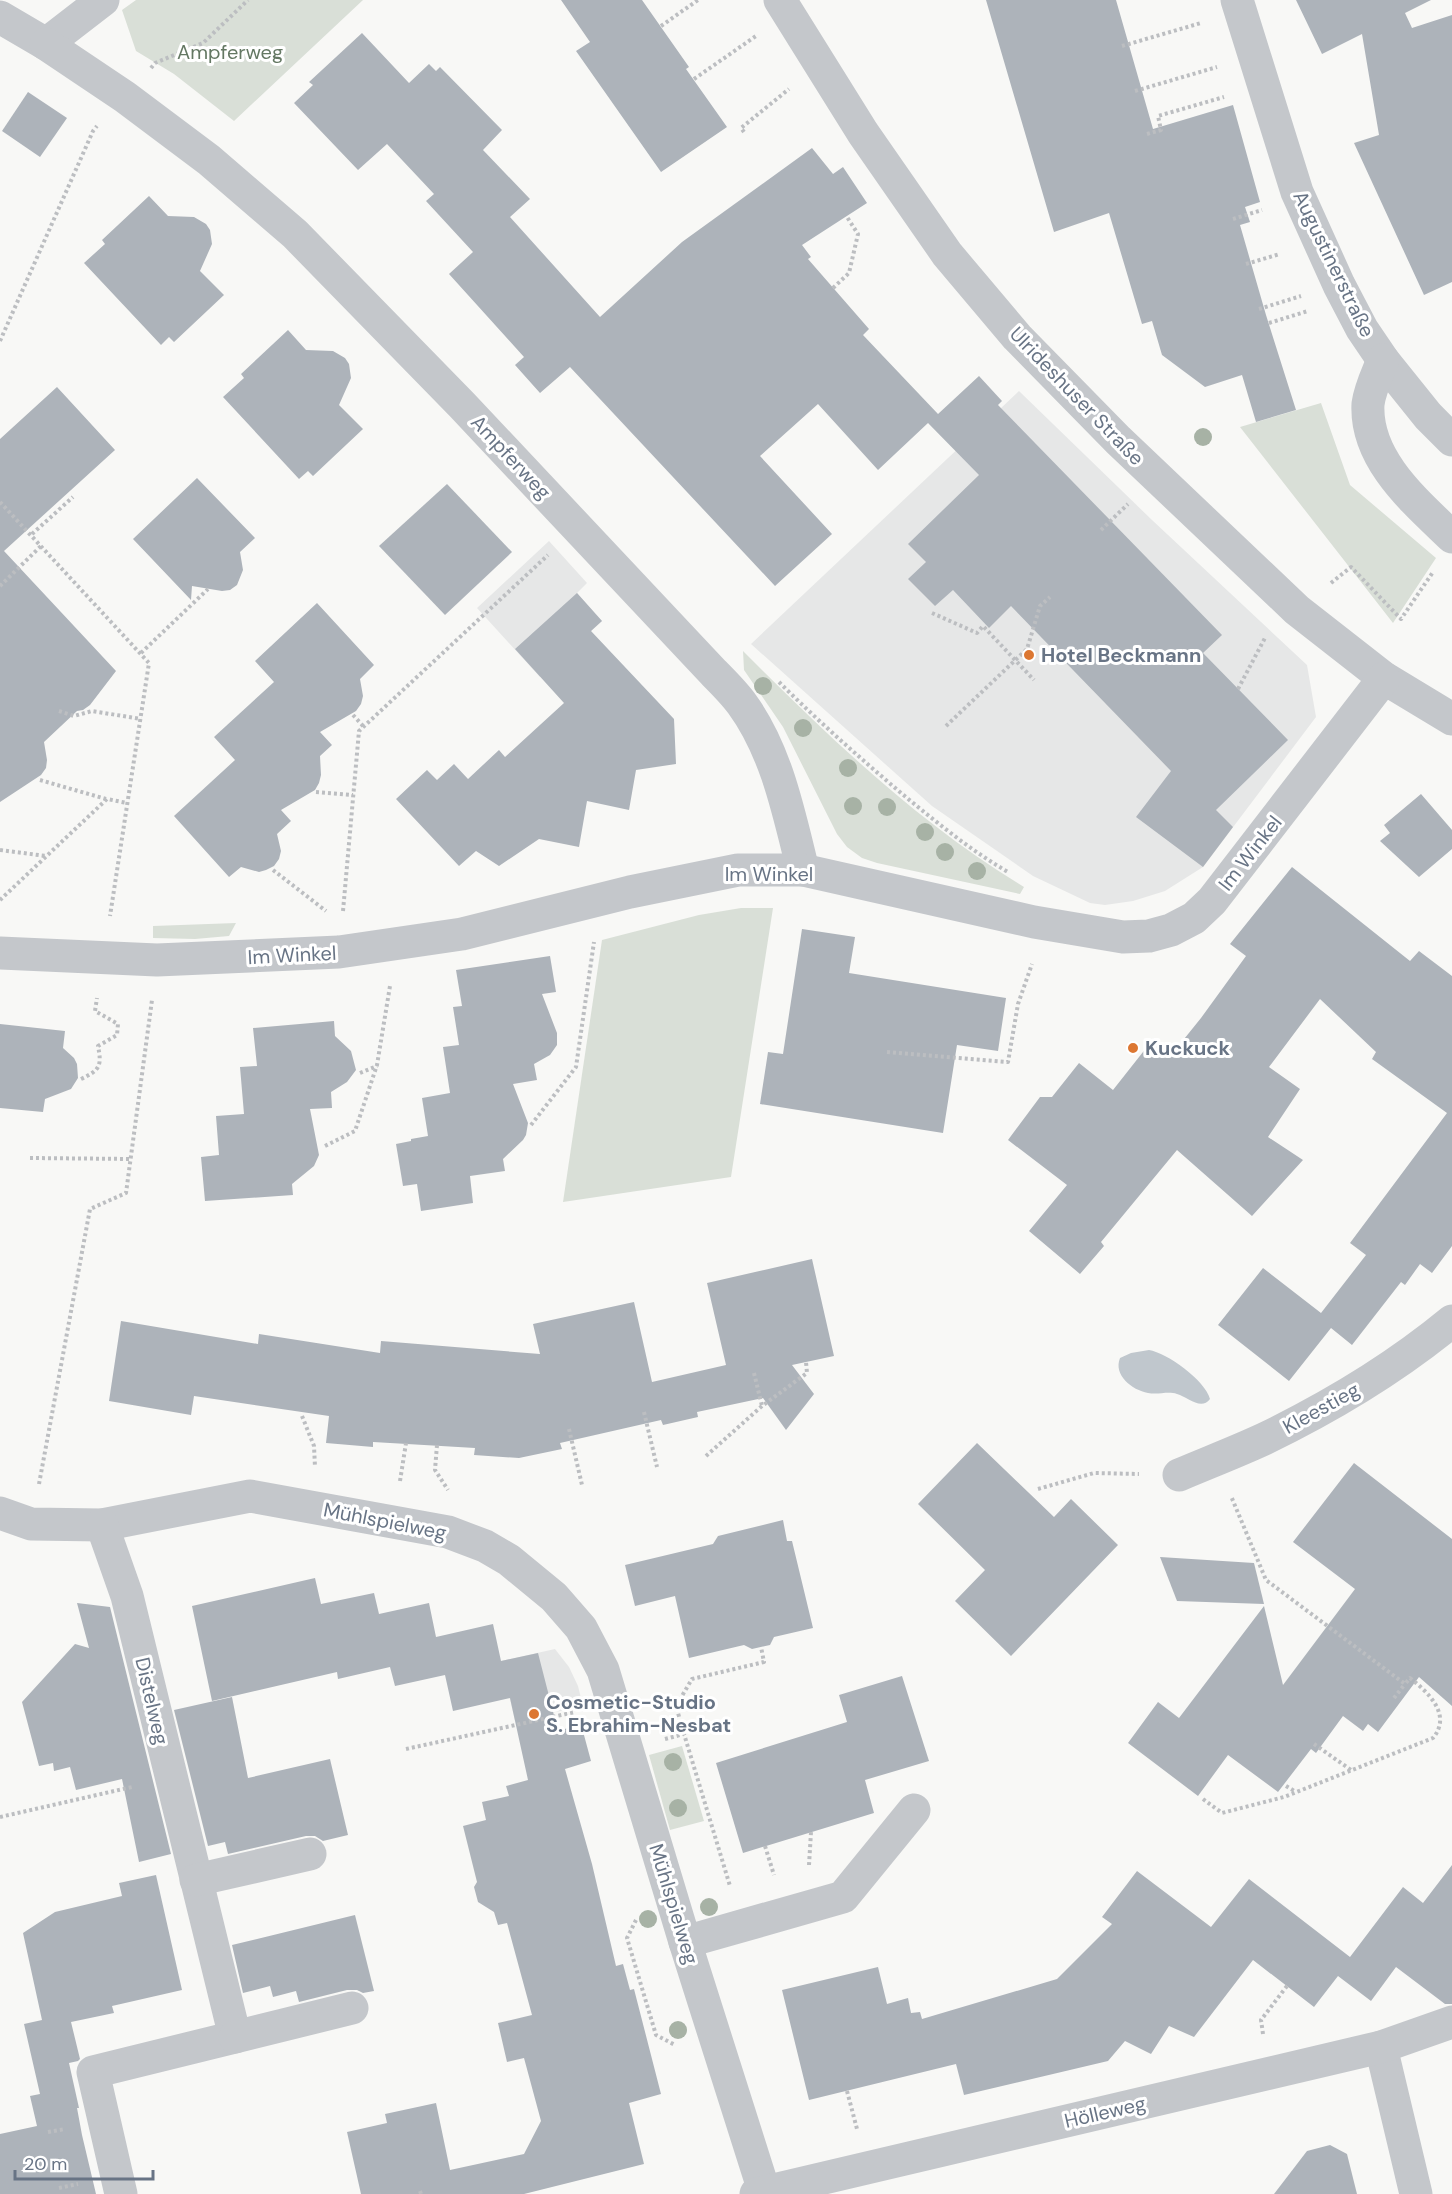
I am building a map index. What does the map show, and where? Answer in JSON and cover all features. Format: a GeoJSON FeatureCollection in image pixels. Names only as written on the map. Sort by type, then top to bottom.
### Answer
{"type":"FeatureCollection","features":[{"type":"Feature","properties":{"kind":"street"},"geometry":{"type":"LineString","coordinates":[[46,44],[103,0]]}},
{"type":"Feature","properties":{"kind":"street","name":"Ulrideshuser Straße"},"geometry":{"type":"LineString","coordinates":[[784,7],[863,133],[946,254],[1017,337],[1118,440],[1291,604],[1384,678],[1452,719]]}},
{"type":"Feature","properties":{"kind":"street","name":"Augustinerstraße"},"geometry":{"type":"LineString","coordinates":[[1240,9],[1297,192],[1346,299],[1383,360],[1371,388],[1368,405],[1373,440],[1395,478],[1452,537]]}},
{"type":"Feature","properties":{"kind":"street","name":"Ampferweg"},"geometry":{"type":"LineString","coordinates":[[0,17],[46,44],[125,97],[209,160],[295,234],[462,405],[742,703],[764,741],[774,768],[784,796],[803,870]]}},
{"type":"Feature","properties":{"kind":"street"},"geometry":{"type":"LineString","coordinates":[[1383,360],[1428,416],[1452,440]]}},
{"type":"Feature","properties":{"kind":"street","name":"Im Winkel"},"geometry":{"type":"LineString","coordinates":[[0,953],[157,960],[339,952],[462,934],[630,892],[738,870],[803,870],[1034,922],[1105,936],[1136,938],[1171,930],[1194,918],[1212,901],[1226,886],[1384,678]]}},
{"type":"Feature","properties":{"kind":"street","name":"Kleestieg"},"geometry":{"type":"LineString","coordinates":[[1179,1475],[1263,1439],[1323,1408],[1376,1377],[1452,1321]]}},
{"type":"Feature","properties":{"kind":"street","name":"Mühlspielweg"},"geometry":{"type":"LineString","coordinates":[[0,1513],[31,1524],[102,1525],[250,1496],[448,1532],[466,1538],[509,1560],[554,1597],[581,1628],[603,1670],[762,2193]]}},
{"type":"Feature","properties":{"kind":"street","name":"Distelweg"},"geometry":{"type":"LineString","coordinates":[[102,1525],[127,1596],[235,2037]]}},
{"type":"Feature","properties":{"kind":"street"},"geometry":{"type":"LineString","coordinates":[[685,1942],[843,1897],[914,1810]]}},
{"type":"Feature","properties":{"kind":"street"},"geometry":{"type":"LineString","coordinates":[[196,1880],[310,1854]]}},
{"type":"Feature","properties":{"kind":"street"},"geometry":{"type":"LineString","coordinates":[[121,2194],[93,2072],[352,2008]]}},
{"type":"Feature","properties":{"kind":"street","name":"Hölleweg"},"geometry":{"type":"LineString","coordinates":[[762,2193],[1382,2047],[1452,2022]]}},
{"type":"Feature","properties":{"kind":"street"},"geometry":{"type":"LineString","coordinates":[[1382,2047],[1416,2194]]}},
{"type":"Feature","properties":{"kind":"path"},"geometry":{"type":"LineString","coordinates":[[0,341],[93,131],[155,63],[203,43],[248,0]]}},
{"type":"Feature","properties":{"kind":"path"},"geometry":{"type":"LineString","coordinates":[[661,26],[698,0]]}},
{"type":"Feature","properties":{"kind":"path"},"geometry":{"type":"LineString","coordinates":[[694,79],[784,7]]}},
{"type":"Feature","properties":{"kind":"path"},"geometry":{"type":"LineString","coordinates":[[1122,46],[1240,9]]}},
{"type":"Feature","properties":{"kind":"path"},"geometry":{"type":"LineString","coordinates":[[744,132],[741,128],[820,64]]}},
{"type":"Feature","properties":{"kind":"path"},"geometry":{"type":"LineString","coordinates":[[1135,91],[1260,71]]}},
{"type":"Feature","properties":{"kind":"path"},"geometry":{"type":"LineString","coordinates":[[1147,134],[1161,130],[1158,116],[1260,71]]}},
{"type":"Feature","properties":{"kind":"path"},"geometry":{"type":"LineString","coordinates":[[832,288],[849,273],[858,234],[847,217]]}},
{"type":"Feature","properties":{"kind":"path"},"geometry":{"type":"LineString","coordinates":[[32,534],[73,497]]}},
{"type":"Feature","properties":{"kind":"path"},"geometry":{"type":"LineString","coordinates":[[0,502],[149,663],[113,895]]}},
{"type":"Feature","properties":{"kind":"path"},"geometry":{"type":"LineString","coordinates":[[1101,530],[1117,515]]}},
{"type":"Feature","properties":{"kind":"path"},"geometry":{"type":"LineString","coordinates":[[344,897],[359,731],[577,528]]}},
{"type":"Feature","properties":{"kind":"path"},"geometry":{"type":"LineString","coordinates":[[0,586],[42,545]]}},
{"type":"Feature","properties":{"kind":"path"},"geometry":{"type":"LineString","coordinates":[[1238,689],[1291,604],[1351,567],[1401,619],[1434,572]]}},
{"type":"Feature","properties":{"kind":"path"},"geometry":{"type":"LineString","coordinates":[[141,652],[208,589]]}},
{"type":"Feature","properties":{"kind":"path"},"geometry":{"type":"LineString","coordinates":[[946,726],[1027,649],[1040,606],[1050,597]]}},
{"type":"Feature","properties":{"kind":"path"},"geometry":{"type":"LineString","coordinates":[[932,613],[977,633],[983,627],[1034,680]]}},
{"type":"Feature","properties":{"kind":"path"},"geometry":{"type":"LineString","coordinates":[[775,677],[847,747],[925,812],[991,862],[1032,886],[1036,952],[1018,1004],[1008,1062],[886,1052]]}},
{"type":"Feature","properties":{"kind":"path"},"geometry":{"type":"LineString","coordinates":[[59,711],[74,716],[92,711],[141,719]]}},
{"type":"Feature","properties":{"kind":"path"},"geometry":{"type":"LineString","coordinates":[[353,715],[364,727]]}},
{"type":"Feature","properties":{"kind":"path"},"geometry":{"type":"LineString","coordinates":[[40,780],[128,803]]}},
{"type":"Feature","properties":{"kind":"path"},"geometry":{"type":"LineString","coordinates":[[316,792],[353,795]]}},
{"type":"Feature","properties":{"kind":"path"},"geometry":{"type":"LineString","coordinates":[[0,900],[107,799]]}},
{"type":"Feature","properties":{"kind":"path"},"geometry":{"type":"LineString","coordinates":[[0,850],[46,856]]}},
{"type":"Feature","properties":{"kind":"path"},"geometry":{"type":"LineString","coordinates":[[273,870],[327,911]]}},
{"type":"Feature","properties":{"kind":"path"},"geometry":{"type":"LineString","coordinates":[[315,912],[352,908]]}},
{"type":"Feature","properties":{"kind":"path"},"geometry":{"type":"LineString","coordinates":[[110,920],[120,920]]}},
{"type":"Feature","properties":{"kind":"path"},"geometry":{"type":"LineString","coordinates":[[531,1125],[576,1067],[595,939]]}},
{"type":"Feature","properties":{"kind":"path"},"geometry":{"type":"LineString","coordinates":[[325,1146],[355,1131],[378,1065],[390,983]]}},
{"type":"Feature","properties":{"kind":"path"},"geometry":{"type":"LineString","coordinates":[[81,1079],[95,1072],[99,1067],[98,1046],[117,1035],[118,1024],[95,1011],[98,992]]}},
{"type":"Feature","properties":{"kind":"path"},"geometry":{"type":"LineString","coordinates":[[31,1524],[90,1209],[126,1193],[152,1004]]}},
{"type":"Feature","properties":{"kind":"path"},"geometry":{"type":"LineString","coordinates":[[360,1073],[378,1065]]}},
{"type":"Feature","properties":{"kind":"path"},"geometry":{"type":"LineString","coordinates":[[30,1158],[131,1159]]}},
{"type":"Feature","properties":{"kind":"path"},"geometry":{"type":"LineString","coordinates":[[706,1456],[762,1406],[807,1372],[806,1362]]}},
{"type":"Feature","properties":{"kind":"path"},"geometry":{"type":"LineString","coordinates":[[754,1373],[762,1406]]}},
{"type":"Feature","properties":{"kind":"path"},"geometry":{"type":"LineString","coordinates":[[644,1412],[657,1467]]}},
{"type":"Feature","properties":{"kind":"path"},"geometry":{"type":"LineString","coordinates":[[302,1416],[309,1430],[316,1457],[312,1507]]}},
{"type":"Feature","properties":{"kind":"path"},"geometry":{"type":"LineString","coordinates":[[569,1430],[582,1485]]}},
{"type":"Feature","properties":{"kind":"path"},"geometry":{"type":"LineString","coordinates":[[1215,1460],[1266,1580],[1405,1684]]}},
{"type":"Feature","properties":{"kind":"path"},"geometry":{"type":"LineString","coordinates":[[1038,1489],[1094,1473],[1179,1475]]}},
{"type":"Feature","properties":{"kind":"path"},"geometry":{"type":"LineString","coordinates":[[742,1925],[676,1706],[693,1680],[764,1662],[761,1647]]}},
{"type":"Feature","properties":{"kind":"path"},"geometry":{"type":"LineString","coordinates":[[1394,1698],[1410,1678],[1442,1702]]}},
{"type":"Feature","properties":{"kind":"path"},"geometry":{"type":"LineString","coordinates":[[406,1749],[614,1704]]}},
{"type":"Feature","properties":{"kind":"path"},"geometry":{"type":"LineString","coordinates":[[1203,1799],[1222,1813],[1296,1792],[1433,1738],[1442,1732],[1447,1722]]}},
{"type":"Feature","properties":{"kind":"path"},"geometry":{"type":"LineString","coordinates":[[627,1751],[684,1734]]}},
{"type":"Feature","properties":{"kind":"path"},"geometry":{"type":"LineString","coordinates":[[1314,1744],[1352,1771]]}},
{"type":"Feature","properties":{"kind":"path"},"geometry":{"type":"LineString","coordinates":[[0,1817],[171,1779]]}},
{"type":"Feature","properties":{"kind":"path"},"geometry":{"type":"LineString","coordinates":[[1286,1786],[1296,1792]]}},
{"type":"Feature","properties":{"kind":"path"},"geometry":{"type":"LineString","coordinates":[[1268,2073],[1261,2020],[1287,1986]]}},
{"type":"Feature","properties":{"kind":"shaded area","name":"Hotel Beckmann"},"geometry":{"type":"Polygon","coordinates":[[[1019,391],[1307,665],[1316,717],[1203,867],[1165,891],[1133,901],[1105,905],[1090,903],[1033,876],[932,806],[751,644],[1019,391]]]}},
{"type":"Feature","properties":{"kind":"shaded area"},"geometry":{"type":"Polygon","coordinates":[[[549,541],[587,583],[577,593],[602,621],[540,677],[477,608],[549,541]]]}},
{"type":"Feature","properties":{"kind":"shaded area"},"geometry":{"type":"Polygon","coordinates":[[[1149,1350],[1165,1356],[1184,1368],[1201,1384],[1210,1399],[1203,1404],[1177,1394],[1148,1393],[1136,1389],[1125,1381],[1119,1370],[1120,1358],[1131,1353],[1149,1350]]]}},
{"type":"Feature","properties":{"kind":"shaded area"},"geometry":{"type":"Polygon","coordinates":[[[555,1649],[569,1667],[578,1686],[583,1706],[515,1721],[501,1661],[555,1649]]]}},
{"type":"Feature","properties":{"kind":"green space","name":"Ampferweg"},"geometry":{"type":"Polygon","coordinates":[[[136,0],[363,0],[234,121],[174,74],[136,51],[122,10],[136,0]]]}},
{"type":"Feature","properties":{"kind":"green space"},"geometry":{"type":"Polygon","coordinates":[[[1321,403],[1350,485],[1436,558],[1393,623],[1240,427],[1321,403]]]}},
{"type":"Feature","properties":{"kind":"green space"},"geometry":{"type":"Polygon","coordinates":[[[743,651],[876,778],[948,835],[1024,887],[1020,894],[877,863],[862,858],[847,847],[837,834],[783,727],[744,670],[743,651]]]}},
{"type":"Feature","properties":{"kind":"green space"},"geometry":{"type":"Polygon","coordinates":[[[741,908],[773,908],[731,1177],[563,1202],[602,940],[699,915],[741,908]]]}},
{"type":"Feature","properties":{"kind":"green space"},"geometry":{"type":"Polygon","coordinates":[[[236,923],[229,936],[195,939],[153,938],[153,926],[236,923]]]}},
{"type":"Feature","properties":{"kind":"green space"},"geometry":{"type":"Polygon","coordinates":[[[682,1746],[704,1821],[670,1830],[649,1755],[682,1746]]]}},
{"type":"Feature","properties":{"kind":"building"},"geometry":{"type":"Polygon","coordinates":[[[561,0],[642,0],[689,67],[686,69],[727,127],[661,172],[576,51],[590,42],[561,0]]]}},
{"type":"Feature","properties":{"kind":"building"},"geometry":{"type":"Polygon","coordinates":[[[986,0],[1116,0],[1153,129],[1233,105],[1260,202],[1245,207],[1250,222],[1240,225],[1296,410],[1256,422],[1242,375],[1205,387],[1162,355],[1152,321],[1142,324],[1109,213],[1054,232],[986,0]]]}},
{"type":"Feature","properties":{"kind":"building"},"geometry":{"type":"Polygon","coordinates":[[[1296,0],[1431,0],[1405,13],[1412,28],[1452,15],[1452,282],[1424,295],[1354,143],[1379,135],[1362,34],[1322,54],[1296,0]]]}},
{"type":"Feature","properties":{"kind":"building"},"geometry":{"type":"Polygon","coordinates":[[[362,33],[409,83],[429,64],[436,71],[440,67],[502,130],[483,150],[530,199],[510,217],[600,317],[682,242],[812,148],[833,174],[843,167],[867,203],[802,245],[811,257],[808,259],[869,329],[863,335],[938,414],[979,376],[1002,401],[998,405],[1222,635],[1203,653],[1288,740],[1216,810],[1233,827],[1203,867],[1136,817],[1171,771],[1011,606],[989,628],[953,590],[935,606],[908,579],[926,562],[908,544],[979,475],[928,423],[878,470],[818,404],[760,456],[832,534],[775,586],[570,367],[540,393],[515,365],[524,357],[449,274],[473,252],[426,201],[434,194],[387,144],[358,170],[294,103],[313,85],[309,82],[362,33]]]}},
{"type":"Feature","properties":{"kind":"building"},"geometry":{"type":"Polygon","coordinates":[[[28,92],[67,118],[40,157],[2,131],[28,92]]]}},
{"type":"Feature","properties":{"kind":"building"},"geometry":{"type":"Polygon","coordinates":[[[149,196],[168,216],[194,217],[206,224],[210,230],[212,244],[200,271],[224,295],[174,342],[169,337],[161,345],[84,263],[105,244],[102,240],[149,196]]]}},
{"type":"Feature","properties":{"kind":"building"},"geometry":{"type":"Polygon","coordinates":[[[288,330],[306,350],[333,351],[345,358],[349,364],[351,378],[339,405],[363,429],[313,476],[308,471],[299,479],[223,397],[244,378],[241,374],[288,330]]]}},
{"type":"Feature","properties":{"kind":"building"},"geometry":{"type":"Polygon","coordinates":[[[57,387],[115,450],[4,551],[116,671],[90,705],[77,711],[44,742],[47,760],[46,768],[41,775],[0,802],[0,439],[57,387]]]}},
{"type":"Feature","properties":{"kind":"building"},"geometry":{"type":"Polygon","coordinates":[[[197,478],[255,538],[240,552],[243,570],[237,585],[230,590],[222,591],[192,586],[191,600],[133,539],[197,478]]]}},
{"type":"Feature","properties":{"kind":"building"},"geometry":{"type":"Polygon","coordinates":[[[447,484],[512,552],[445,615],[379,546],[447,484]]]}},
{"type":"Feature","properties":{"kind":"building"},"geometry":{"type":"Polygon","coordinates":[[[577,593],[602,621],[591,631],[674,719],[676,764],[636,770],[629,810],[587,801],[579,847],[539,839],[499,866],[476,851],[459,866],[396,799],[427,770],[437,780],[454,764],[468,779],[499,750],[505,757],[564,703],[515,649],[577,593]]]}},
{"type":"Feature","properties":{"kind":"building"},"geometry":{"type":"Polygon","coordinates":[[[317,603],[374,665],[360,679],[363,696],[356,711],[320,732],[332,745],[320,756],[321,775],[315,790],[281,810],[291,821],[277,834],[281,851],[279,859],[274,866],[266,870],[259,872],[241,867],[229,877],[174,816],[235,760],[214,737],[274,682],[255,661],[317,603]]]}},
{"type":"Feature","properties":{"kind":"building"},"geometry":{"type":"Polygon","coordinates":[[[1421,794],[1452,830],[1452,849],[1419,877],[1380,841],[1390,833],[1384,825],[1421,794]]]}},
{"type":"Feature","properties":{"kind":"building"},"geometry":{"type":"Polygon","coordinates":[[[1292,867],[1410,961],[1419,951],[1452,976],[1452,1246],[1432,1273],[1420,1264],[1405,1285],[1401,1282],[1352,1345],[1331,1328],[1289,1381],[1218,1325],[1263,1268],[1321,1313],[1366,1255],[1350,1243],[1447,1113],[1372,1059],[1376,1052],[1320,999],[1269,1067],[1300,1089],[1268,1137],[1303,1160],[1252,1216],[1177,1150],[1101,1242],[1104,1246],[1080,1274],[1029,1231],[1067,1185],[1008,1140],[1040,1097],[1052,1097],[1079,1063],[1113,1090],[1154,1038],[1172,1054],[1246,956],[1230,944],[1292,867]]]}},
{"type":"Feature","properties":{"kind":"building"},"geometry":{"type":"Polygon","coordinates":[[[802,929],[855,937],[849,973],[1006,998],[998,1051],[957,1045],[943,1133],[760,1104],[768,1052],[783,1054],[802,929]]]}},
{"type":"Feature","properties":{"kind":"building"},"geometry":{"type":"Polygon","coordinates":[[[550,956],[556,992],[542,994],[557,1033],[557,1045],[550,1055],[534,1064],[537,1080],[513,1084],[528,1123],[526,1135],[503,1159],[505,1171],[470,1176],[473,1203],[421,1211],[417,1184],[403,1186],[396,1144],[428,1136],[422,1098],[450,1093],[443,1047],[459,1045],[453,1007],[462,1006],[456,970],[550,956]]]}},
{"type":"Feature","properties":{"kind":"building"},"geometry":{"type":"Polygon","coordinates":[[[334,1021],[335,1036],[351,1051],[356,1070],[347,1082],[331,1092],[332,1108],[310,1109],[319,1155],[314,1166],[292,1184],[293,1195],[205,1201],[201,1157],[219,1155],[216,1116],[244,1114],[240,1067],[257,1066],[253,1028],[334,1021]]]}},
{"type":"Feature","properties":{"kind":"building"},"geometry":{"type":"Polygon","coordinates":[[[0,1024],[65,1031],[63,1048],[77,1064],[78,1078],[71,1089],[45,1099],[43,1112],[0,1108],[0,1024]]]}},
{"type":"Feature","properties":{"kind":"building"},"geometry":{"type":"Polygon","coordinates":[[[812,1259],[834,1356],[792,1365],[814,1394],[786,1430],[763,1398],[697,1412],[698,1417],[663,1425],[661,1420],[560,1443],[562,1449],[519,1458],[474,1455],[475,1448],[373,1442],[373,1447],[326,1443],[329,1416],[194,1396],[191,1415],[109,1401],[121,1321],[258,1344],[259,1334],[380,1353],[381,1341],[540,1354],[533,1324],[634,1302],[652,1382],[726,1365],[707,1283],[812,1259]]]}},
{"type":"Feature","properties":{"kind":"building"},"geometry":{"type":"Polygon","coordinates":[[[977,1443],[1054,1517],[1071,1499],[1118,1545],[1011,1656],[955,1601],[985,1570],[918,1504],[977,1443]]]}},
{"type":"Feature","properties":{"kind":"building"},"geometry":{"type":"Polygon","coordinates":[[[1354,1463],[1452,1539],[1452,1706],[1419,1677],[1378,1732],[1368,1724],[1363,1731],[1343,1716],[1316,1753],[1311,1749],[1278,1792],[1228,1755],[1198,1796],[1128,1743],[1158,1702],[1179,1718],[1264,1606],[1283,1685],[1355,1589],[1293,1542],[1354,1463]]]}},
{"type":"Feature","properties":{"kind":"building"},"geometry":{"type":"Polygon","coordinates":[[[783,1520],[787,1541],[792,1541],[813,1628],[774,1637],[770,1645],[752,1649],[744,1645],[689,1658],[675,1596],[635,1606],[625,1565],[713,1544],[718,1536],[783,1520]]]}},
{"type":"Feature","properties":{"kind":"building"},"geometry":{"type":"Polygon","coordinates":[[[1160,1557],[1254,1563],[1264,1604],[1177,1601],[1160,1557]]]}},
{"type":"Feature","properties":{"kind":"building"},"geometry":{"type":"Polygon","coordinates":[[[315,1578],[321,1604],[374,1593],[379,1614],[429,1603],[436,1637],[493,1624],[501,1661],[538,1653],[558,1731],[581,1724],[591,1761],[565,1769],[592,1864],[616,1966],[623,1964],[630,1990],[634,1989],[661,2094],[629,2103],[644,2164],[524,2194],[361,2194],[347,2132],[387,2123],[385,2114],[436,2103],[450,2170],[524,2154],[541,2121],[524,2058],[507,2062],[498,2023],[532,2015],[507,1923],[498,1925],[494,1912],[478,1902],[474,1887],[477,1882],[463,1826],[486,1820],[482,1802],[509,1796],[506,1786],[528,1780],[510,1698],[453,1711],[445,1675],[395,1686],[390,1667],[338,1679],[337,1672],[212,1701],[192,1606],[315,1578]]]}},
{"type":"Feature","properties":{"kind":"building"},"geometry":{"type":"Polygon","coordinates":[[[77,1603],[110,1607],[171,1854],[139,1862],[122,1779],[76,1790],[70,1767],[54,1771],[53,1763],[39,1766],[22,1702],[75,1644],[89,1648],[77,1603]]]}},
{"type":"Feature","properties":{"kind":"building"},"geometry":{"type":"Polygon","coordinates":[[[902,1676],[929,1761],[865,1780],[874,1813],[743,1853],[716,1763],[847,1722],[839,1695],[902,1676]]]}},
{"type":"Feature","properties":{"kind":"building"},"geometry":{"type":"Polygon","coordinates":[[[232,1697],[248,1778],[330,1759],[348,1835],[323,1841],[315,1836],[306,1836],[228,1854],[225,1842],[208,1846],[174,1710],[232,1697]]]}},
{"type":"Feature","properties":{"kind":"building"},"geometry":{"type":"Polygon","coordinates":[[[1452,1865],[1452,2004],[1445,2004],[1396,1967],[1371,2001],[1338,1976],[1314,2007],[1253,1960],[1194,2037],[1169,2026],[1151,2054],[1125,2041],[1108,2061],[964,2095],[956,2064],[809,2100],[782,1990],[878,1967],[887,2004],[908,1998],[911,2013],[920,2012],[922,2019],[1057,1979],[1112,1924],[1102,1917],[1137,1871],[1211,1927],[1249,1879],[1350,1957],[1403,1887],[1423,1903],[1452,1865]]]}},
{"type":"Feature","properties":{"kind":"building"},"geometry":{"type":"Polygon","coordinates":[[[156,1875],[182,1990],[112,2006],[114,2013],[71,2022],[80,2059],[69,2063],[79,2108],[77,2108],[82,2135],[96,2194],[0,2194],[0,2134],[37,2126],[30,2096],[40,2094],[24,2024],[42,2020],[23,1933],[55,1912],[122,1896],[119,1883],[156,1875]]]}},
{"type":"Feature","properties":{"kind":"building"},"geometry":{"type":"Polygon","coordinates":[[[355,1915],[374,1991],[363,1993],[357,1990],[347,1990],[299,2002],[296,1991],[273,1997],[270,1986],[243,1993],[232,1945],[355,1915]]]}},
{"type":"Feature","properties":{"kind":"building"},"geometry":{"type":"Polygon","coordinates":[[[1330,2145],[1347,2154],[1357,2194],[1274,2194],[1307,2151],[1330,2145]]]}},
{"type":"Feature","properties":{"kind":"place","name":"Hotel Beckmann"},"geometry":{"type":"Point","coordinates":[1029,655]}},
{"type":"Feature","properties":{"kind":"place","name":"Kuckuck"},"geometry":{"type":"Point","coordinates":[1133,1048]}},
{"type":"Feature","properties":{"kind":"place","name":"Cosmetic-Studio S. Ebrahim-Nesbat"},"geometry":{"type":"Point","coordinates":[534,1714]}}]}
